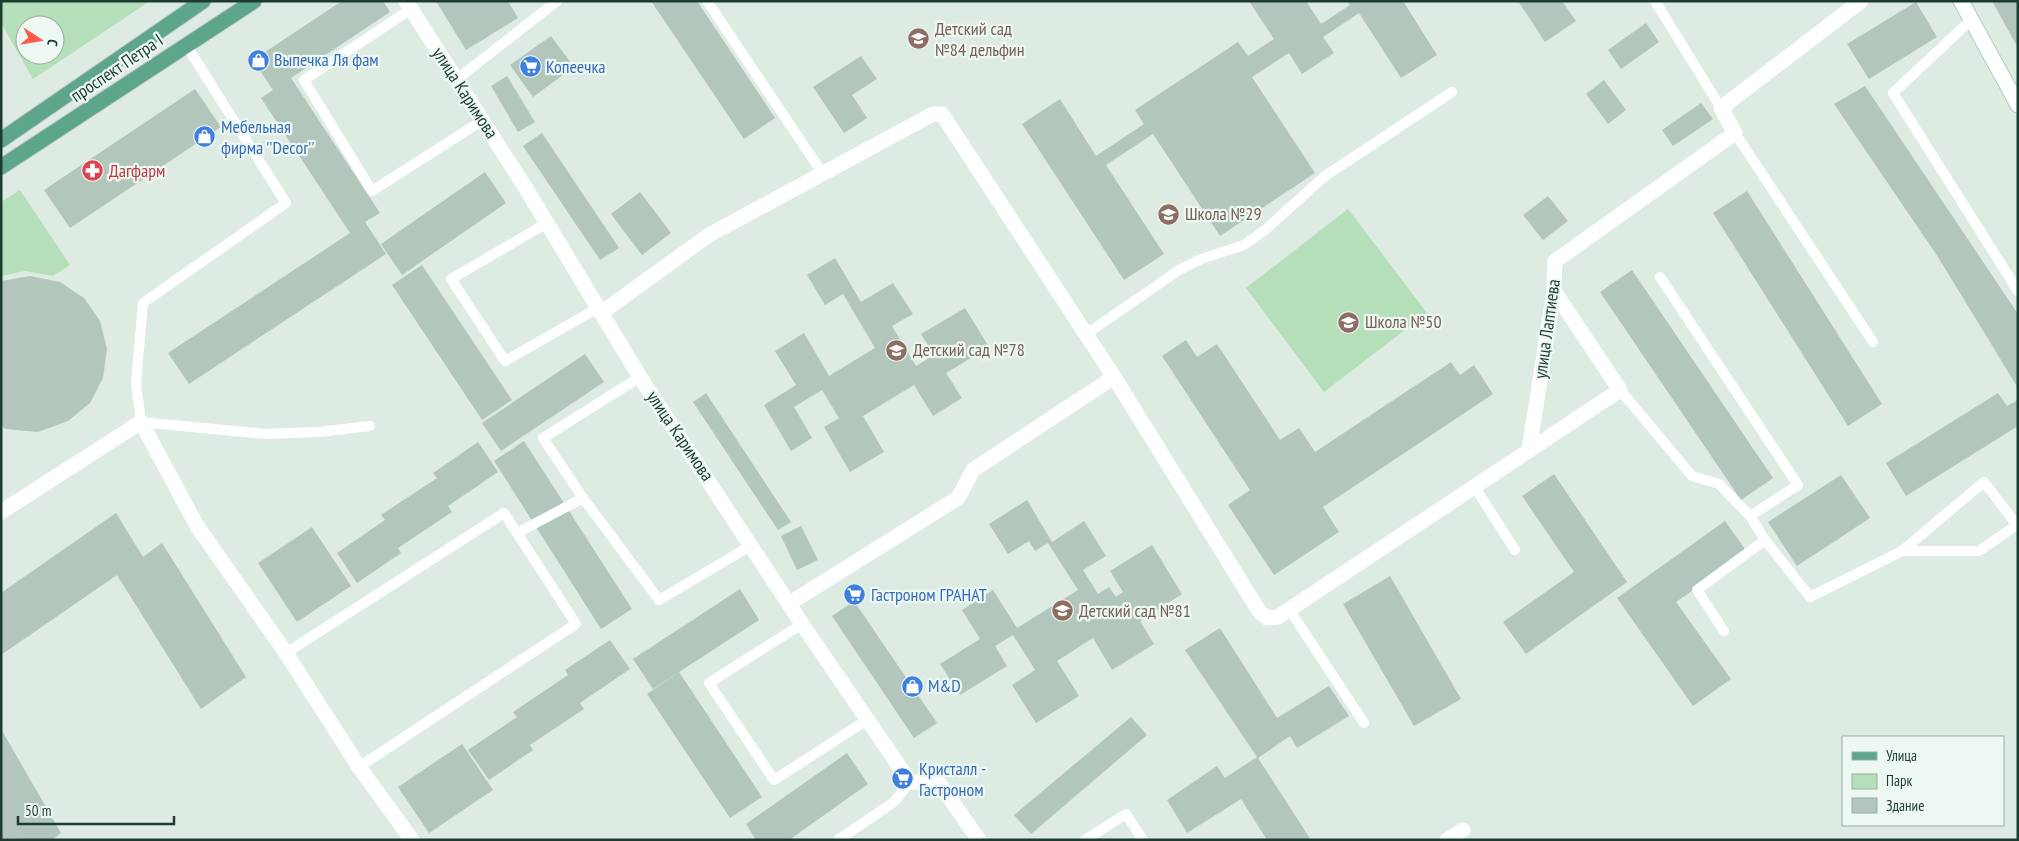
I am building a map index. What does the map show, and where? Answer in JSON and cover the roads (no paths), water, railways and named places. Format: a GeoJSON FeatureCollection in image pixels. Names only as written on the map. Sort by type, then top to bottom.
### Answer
{"type":"FeatureCollection","features":[{"type":"Feature","properties":{"kind":"main road","name":"проспект Петра I"},"geometry":{"type":"LineString","coordinates":[[1,140],[203,1]]}},
{"type":"Feature","properties":{"kind":"main road","name":"проспект Петра I"},"geometry":{"type":"LineString","coordinates":[[1,167],[254,1]]}},
{"type":"Feature","properties":{"kind":"street"},"geometry":{"type":"LineString","coordinates":[[1735,133],[1721,108],[1861,1]]}},
{"type":"Feature","properties":{"kind":"street"},"geometry":{"type":"LineString","coordinates":[[1961,1],[2018,105]]}},
{"type":"Feature","properties":{"kind":"street","name":"улица Каримова"},"geometry":{"type":"LineString","coordinates":[[408,5],[547,223],[640,377],[752,545],[802,624],[910,782]]}},
{"type":"Feature","properties":{"kind":"street"},"geometry":{"type":"LineString","coordinates":[[599,310],[709,235],[933,114],[942,114],[1114,377],[1259,611],[1267,618],[1278,617],[1620,390],[1554,291]]}},
{"type":"Feature","properties":{"kind":"street","name":"улица Лаптиева"},"geometry":{"type":"LineString","coordinates":[[1529,450],[1554,291],[1555,261],[1735,133]]}},
{"type":"Feature","properties":{"kind":"street"},"geometry":{"type":"LineString","coordinates":[[790,603],[958,498],[973,470],[1114,377]]}},
{"type":"Feature","properties":{"kind":"street"},"geometry":{"type":"LineString","coordinates":[[1,512],[141,422],[197,526],[286,653],[358,767],[412,840]]}},
{"type":"Feature","properties":{"kind":"street"},"geometry":{"type":"LineString","coordinates":[[910,782],[939,783],[979,840]]}},
{"type":"Feature","properties":{"kind":"street"},"geometry":{"type":"LineString","coordinates":[[1447,840],[1466,835]]}},
{"type":"Feature","properties":{"kind":"lane"},"geometry":{"type":"LineString","coordinates":[[456,80],[557,1]]}},
{"type":"Feature","properties":{"kind":"lane"},"geometry":{"type":"LineString","coordinates":[[706,1],[823,174]]}},
{"type":"Feature","properties":{"kind":"lane"},"geometry":{"type":"LineString","coordinates":[[1655,1],[1721,108]]}},
{"type":"Feature","properties":{"kind":"lane"},"geometry":{"type":"LineString","coordinates":[[408,5],[304,80],[372,191],[482,120]]}},
{"type":"Feature","properties":{"kind":"lane"},"geometry":{"type":"LineString","coordinates":[[1971,20],[1893,94],[2018,292]]}},
{"type":"Feature","properties":{"kind":"lane"},"geometry":{"type":"LineString","coordinates":[[186,44],[286,203],[143,303],[136,383],[141,422],[264,434],[318,432],[370,426]]}},
{"type":"Feature","properties":{"kind":"lane"},"geometry":{"type":"LineString","coordinates":[[1085,335],[1179,270],[1201,259],[1244,245],[1265,230],[1325,176],[1452,92]]}},
{"type":"Feature","properties":{"kind":"lane"},"geometry":{"type":"LineString","coordinates":[[1735,133],[1873,342]]}},
{"type":"Feature","properties":{"kind":"lane"},"geometry":{"type":"LineString","coordinates":[[547,223],[451,278],[505,361],[599,310]]}},
{"type":"Feature","properties":{"kind":"lane"},"geometry":{"type":"LineString","coordinates":[[1660,277],[1798,485],[1750,516]]}},
{"type":"Feature","properties":{"kind":"lane"},"geometry":{"type":"LineString","coordinates":[[640,377],[543,438],[583,498],[660,600],[752,545]]}},
{"type":"Feature","properties":{"kind":"lane"},"geometry":{"type":"LineString","coordinates":[[1620,390],[1692,476],[1719,484],[1750,516],[1765,540],[1810,597],[1902,551],[1984,482],[2017,525],[1979,551],[1902,551]]}},
{"type":"Feature","properties":{"kind":"lane"},"geometry":{"type":"LineString","coordinates":[[1474,486],[1515,550]]}},
{"type":"Feature","properties":{"kind":"lane"},"geometry":{"type":"LineString","coordinates":[[517,533],[583,498]]}},
{"type":"Feature","properties":{"kind":"lane"},"geometry":{"type":"LineString","coordinates":[[286,653],[504,513],[576,624],[358,767]]}},
{"type":"Feature","properties":{"kind":"lane"},"geometry":{"type":"LineString","coordinates":[[1724,631],[1697,590],[1765,540]]}},
{"type":"Feature","properties":{"kind":"lane"},"geometry":{"type":"LineString","coordinates":[[1289,609],[1364,723]]}},
{"type":"Feature","properties":{"kind":"lane"},"geometry":{"type":"LineString","coordinates":[[802,624],[709,683],[774,780],[866,720]]}},
{"type":"Feature","properties":{"kind":"lane"},"geometry":{"type":"LineString","coordinates":[[838,840],[894,802],[910,782]]}},
{"type":"Feature","properties":{"kind":"lane"},"geometry":{"type":"LineString","coordinates":[[1085,840],[1126,814],[1143,840]]}},
{"type":"Feature","properties":{"kind":"place","name":"Детский сад №84 дельфин"},"geometry":{"type":"Point","coordinates":[919,39]}},
{"type":"Feature","properties":{"kind":"place","name":"Выпечка Ля фам"},"geometry":{"type":"Point","coordinates":[258,60]}},
{"type":"Feature","properties":{"kind":"place","name":"Копеечка"},"geometry":{"type":"Point","coordinates":[530,67]}},
{"type":"Feature","properties":{"kind":"place","name":"Мебельная фирма ''Decor''"},"geometry":{"type":"Point","coordinates":[205,137]}},
{"type":"Feature","properties":{"kind":"place","name":"Дагфарм"},"geometry":{"type":"Point","coordinates":[93,171]}},
{"type":"Feature","properties":{"kind":"place","name":"Школа №29"},"geometry":{"type":"Point","coordinates":[1169,214]}},
{"type":"Feature","properties":{"kind":"place","name":"Школа №50"},"geometry":{"type":"Point","coordinates":[1349,322]}},
{"type":"Feature","properties":{"kind":"place","name":"Детский сад №78"},"geometry":{"type":"Point","coordinates":[897,350]}},
{"type":"Feature","properties":{"kind":"place","name":"Гастроном ГРАНАТ"},"geometry":{"type":"Point","coordinates":[855,595]}},
{"type":"Feature","properties":{"kind":"place","name":"Детский сад №81"},"geometry":{"type":"Point","coordinates":[1063,611]}},
{"type":"Feature","properties":{"kind":"place","name":"M&D"},"geometry":{"type":"Point","coordinates":[912,686]}},
{"type":"Feature","properties":{"kind":"place","name":"Кристалл - Гастроном"},"geometry":{"type":"Point","coordinates":[903,779]}}]}
